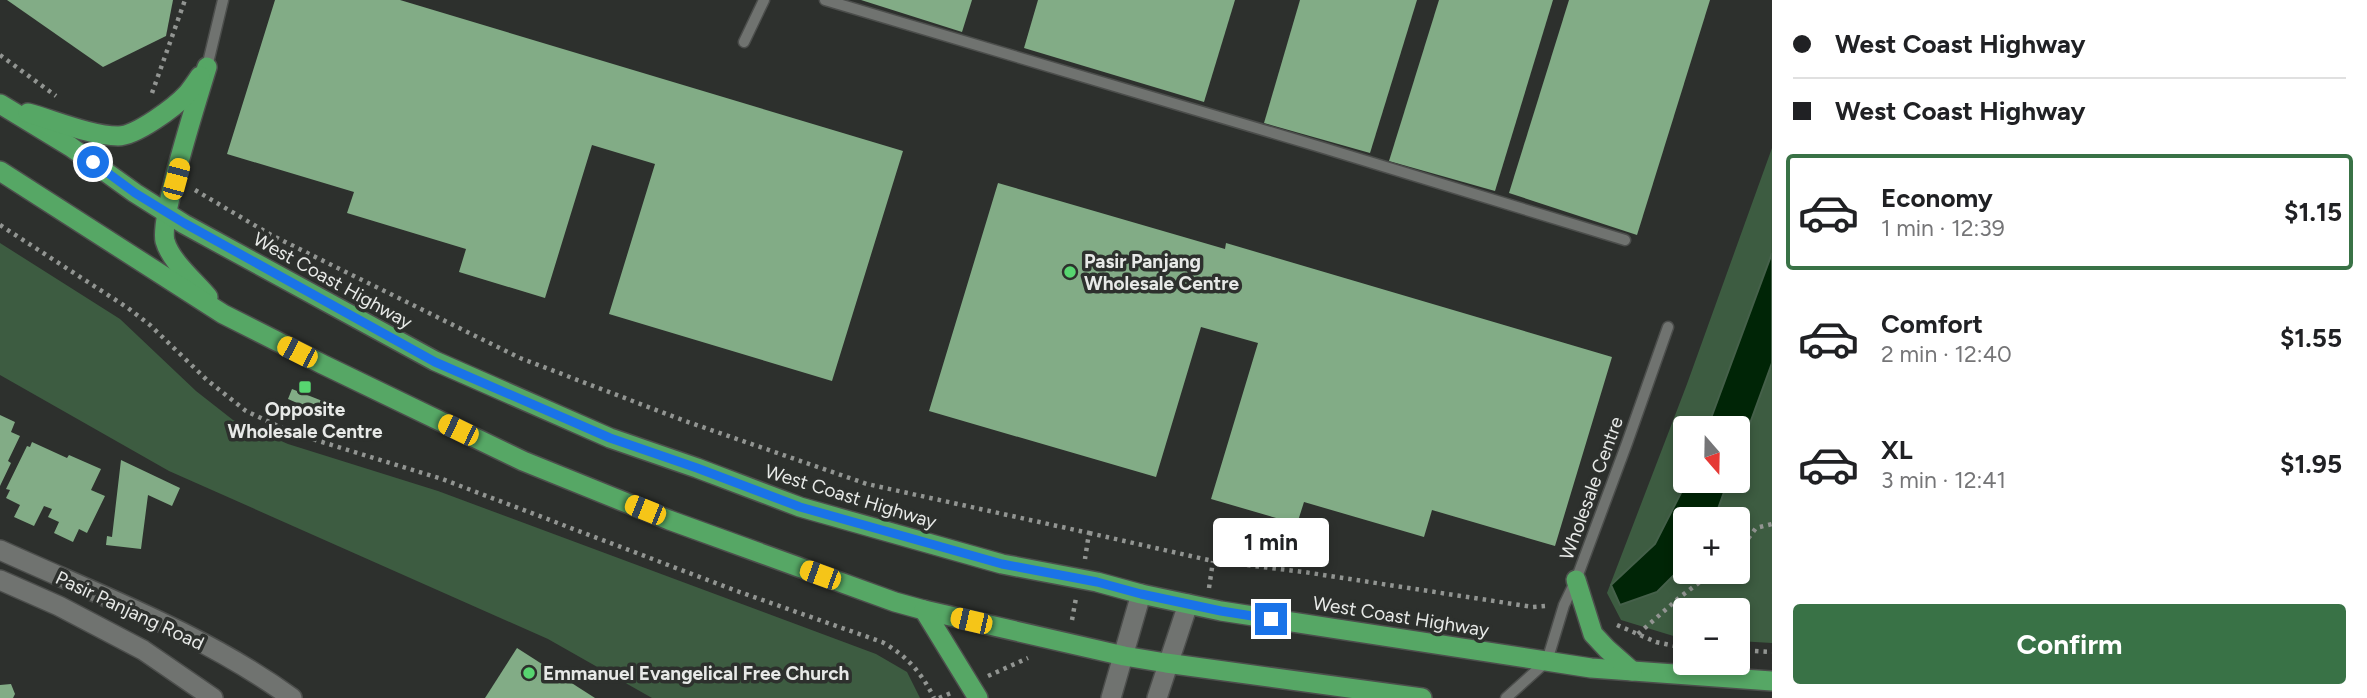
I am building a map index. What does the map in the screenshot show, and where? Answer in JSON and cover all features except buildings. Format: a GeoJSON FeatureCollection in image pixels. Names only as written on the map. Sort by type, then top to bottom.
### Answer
{"type":"FeatureCollection","features":[{"type":"Feature","properties":{"kind":"highway"},"geometry":{"type":"LineString","coordinates":[[0,104],[90,131],[120,136],[143,127],[169,110],[187,94],[207,67]]}},
{"type":"Feature","properties":{"kind":"highway"},"geometry":{"type":"LineString","coordinates":[[207,67],[167,212],[164,239],[172,254],[223,314]]}},
{"type":"Feature","properties":{"kind":"highway","name":"West Coast Highway"},"geometry":{"type":"LineString","coordinates":[[0,104],[71,147],[135,193],[167,212],[259,266],[435,362],[610,438],[800,507],[1002,564],[1221,611],[1591,668],[1772,681]]}},
{"type":"Feature","properties":{"kind":"highway"},"geometry":{"type":"LineString","coordinates":[[0,171],[223,314],[523,461],[669,520],[895,603],[924,610],[1124,656],[1422,698]]}},
{"type":"Feature","properties":{"kind":"highway"},"geometry":{"type":"LineString","coordinates":[[1576,580],[1593,634],[1632,671]]}},
{"type":"Feature","properties":{"kind":"highway"},"geometry":{"type":"LineString","coordinates":[[924,610],[978,698]]}},
{"type":"Feature","properties":{"kind":"main road","name":"Pasir Panjang Road"},"geometry":{"type":"LineString","coordinates":[[0,550],[163,622],[270,682],[292,698]]}},
{"type":"Feature","properties":{"kind":"main road","name":"Pasir Panjang Road"},"geometry":{"type":"LineString","coordinates":[[0,580],[59,606],[143,650],[214,698]]}},
{"type":"Feature","properties":{"kind":"main road"},"geometry":{"type":"LineString","coordinates":[[1111,698],[1141,594]]}},
{"type":"Feature","properties":{"kind":"main road"},"geometry":{"type":"LineString","coordinates":[[1157,698],[1166,663],[1188,604]]}},
{"type":"Feature","properties":{"kind":"lane"},"geometry":{"type":"LineString","coordinates":[[207,67],[223,0]]}},
{"type":"Feature","properties":{"kind":"lane"},"geometry":{"type":"LineString","coordinates":[[744,42],[764,0]]}},
{"type":"Feature","properties":{"kind":"lane"},"geometry":{"type":"LineString","coordinates":[[825,0],[1625,240]]}},
{"type":"Feature","properties":{"kind":"lane","name":"Wholesale Centre"},"geometry":{"type":"LineString","coordinates":[[1546,660],[1668,327]]}},
{"type":"Feature","properties":{"kind":"lane"},"geometry":{"type":"LineString","coordinates":[[1506,698],[1546,660]]}},
{"type":"Feature","properties":{"kind":"path"},"geometry":{"type":"LineString","coordinates":[[146,97],[154,91],[185,0]]}},
{"type":"Feature","properties":{"kind":"path"},"geometry":{"type":"LineString","coordinates":[[0,55],[62,100]]}},
{"type":"Feature","properties":{"kind":"path"},"geometry":{"type":"LineString","coordinates":[[176,179],[271,235],[520,358],[685,421],[867,484],[1213,561],[1533,607],[1564,606]]}},
{"type":"Feature","properties":{"kind":"path"},"geometry":{"type":"LineString","coordinates":[[0,225],[128,308],[150,325],[207,380],[246,411],[293,433],[442,479],[746,595],[882,642],[894,648],[918,669],[934,698]]}},
{"type":"Feature","properties":{"kind":"path"},"geometry":{"type":"LineString","coordinates":[[1750,536],[1756,528],[1772,524]]}},
{"type":"Feature","properties":{"kind":"path"},"geometry":{"type":"LineString","coordinates":[[1081,579],[1089,533]]}},
{"type":"Feature","properties":{"kind":"path"},"geometry":{"type":"LineString","coordinates":[[1638,634],[1697,584]]}},
{"type":"Feature","properties":{"kind":"path"},"geometry":{"type":"LineString","coordinates":[[1588,617],[1607,621],[1656,642],[1673,646]]}},
{"type":"Feature","properties":{"kind":"path"},"geometry":{"type":"LineString","coordinates":[[1750,651],[1772,652]]}},
{"type":"Feature","properties":{"kind":"shaded area"},"geometry":{"type":"Polygon","coordinates":[[[1772,148],[1772,643],[1750,642],[1750,598],[1673,598],[1673,636],[1621,620],[1607,593],[1673,421],[1673,494],[1750,494],[1750,416],[1675,416],[1772,148]]]}},
{"type":"Feature","properties":{"kind":"shaded area"},"geometry":{"type":"Polygon","coordinates":[[[0,243],[120,319],[196,391],[233,420],[288,444],[438,491],[876,654],[907,672],[920,698],[652,698],[548,639],[169,471],[0,375],[0,243]]]}},
{"type":"Feature","properties":{"kind":"shaded area"},"geometry":{"type":"Polygon","coordinates":[[[1772,253],[1772,363],[1750,423],[1750,416],[1712,416],[1772,253]]]}},
{"type":"Feature","properties":{"kind":"shaded area"},"geometry":{"type":"Polygon","coordinates":[[[1680,494],[1723,494],[1719,507],[1674,507],[1680,494]]]}},
{"type":"Feature","properties":{"kind":"shaded area"},"geometry":{"type":"Polygon","coordinates":[[[1673,509],[1673,576],[1657,592],[1620,605],[1611,585],[1655,544],[1673,509]]]}},
{"type":"Feature","properties":{"kind":"place","name":"Pasir Panjang Wholesale Centre"},"geometry":{"type":"Point","coordinates":[1070,272]}},
{"type":"Feature","properties":{"kind":"place","name":"Opposite Wholesale Centre"},"geometry":{"type":"Point","coordinates":[305,387]}},
{"type":"Feature","properties":{"kind":"place","name":"Emmanuel Evangelical Free Church"},"geometry":{"type":"Point","coordinates":[529,673]}},
{"type":"Feature","properties":{"kind":"route"},"geometry":{"type":"LineString","coordinates":[[93,162],[135,193],[184,223],[435,362],[610,438],[800,507],[1002,564],[1097,582],[1221,611],[1271,619]]}}]}
